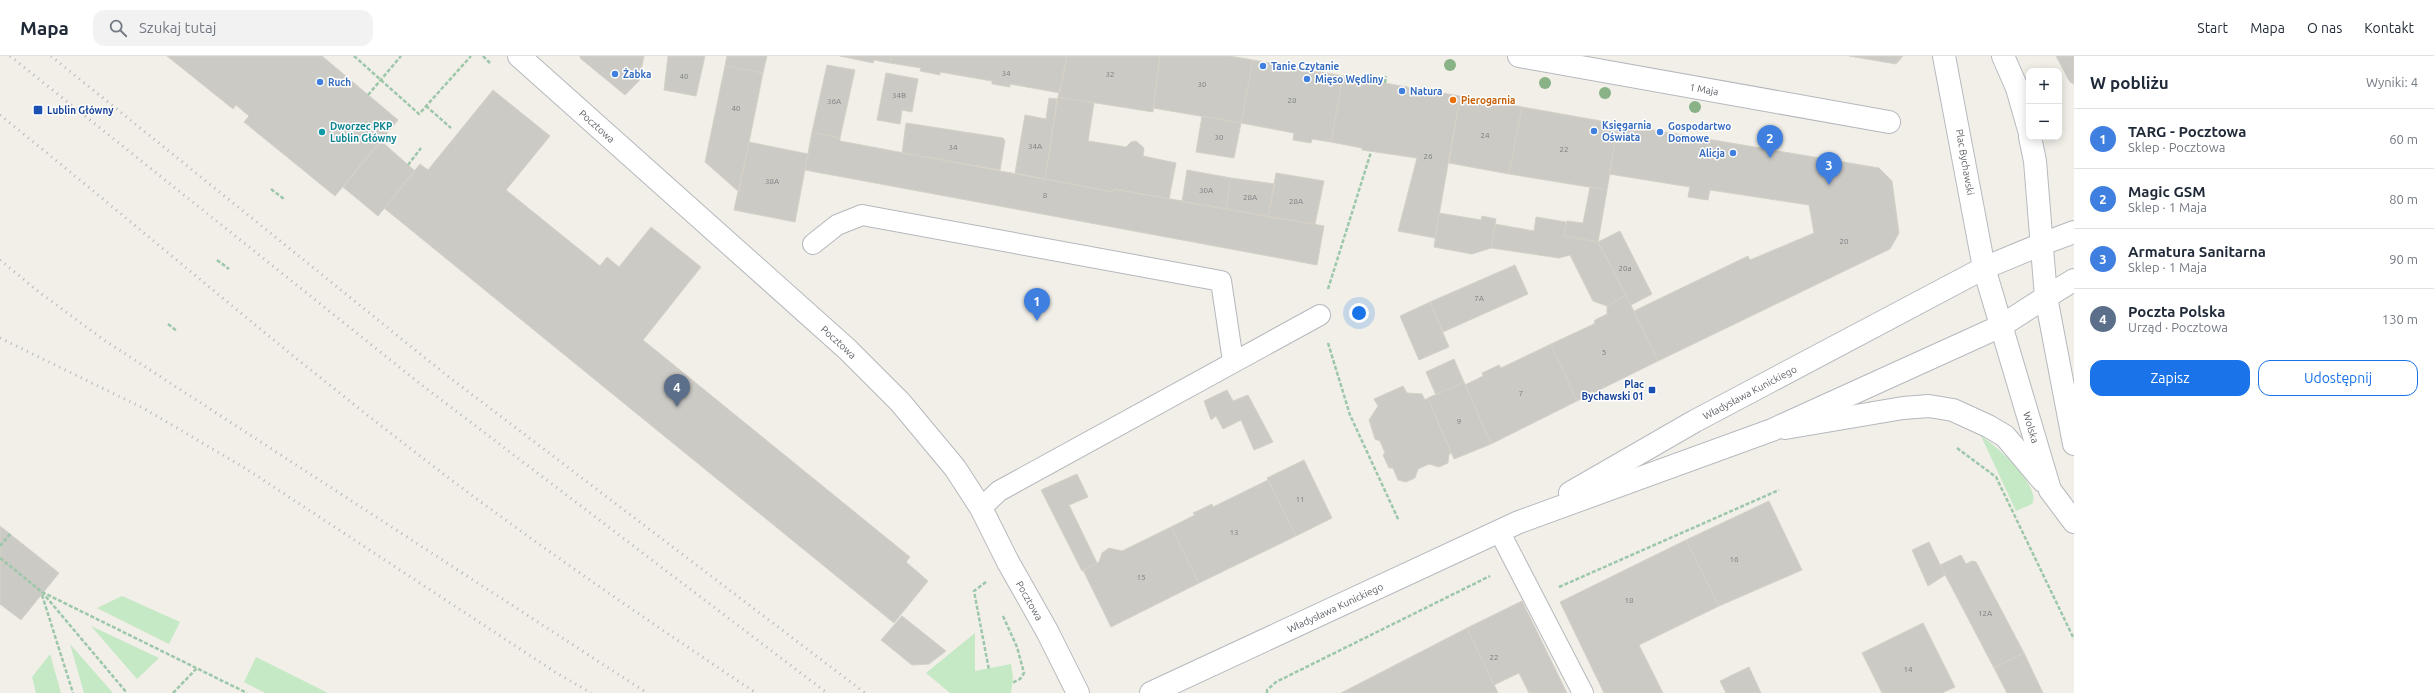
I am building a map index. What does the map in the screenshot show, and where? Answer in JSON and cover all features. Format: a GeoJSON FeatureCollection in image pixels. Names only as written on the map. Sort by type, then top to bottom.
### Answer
{"type":"FeatureCollection","features":[{"type":"Feature","properties":{"kind":"street","name":"Pocztowa"},"geometry":{"type":"LineString","coordinates":[[519,56],[847,349],[900,402],[955,468],[981,508],[1008,562],[1047,631],[1078,693]]}},
{"type":"Feature","properties":{"kind":"street","name":"1 Maja"},"geometry":{"type":"LineString","coordinates":[[1519,56],[1889,122]]}},
{"type":"Feature","properties":{"kind":"street","name":"Plac Bychawski"},"geometry":{"type":"LineString","coordinates":[[1944,56],[1984,268],[2001,326]]}},
{"type":"Feature","properties":{"kind":"street"},"geometry":{"type":"LineString","coordinates":[[2003,56],[2017,88],[2026,120]]}},
{"type":"Feature","properties":{"kind":"street"},"geometry":{"type":"LineString","coordinates":[[2031,140],[2035,161],[2046,297],[2074,444]]}},
{"type":"Feature","properties":{"kind":"street"},"geometry":{"type":"LineString","coordinates":[[1984,268],[2074,232]]}},
{"type":"Feature","properties":{"kind":"street","name":"Władysława Kunickiego"},"geometry":{"type":"LineString","coordinates":[[1519,522],[1695,421],[1984,268]]}},
{"type":"Feature","properties":{"kind":"street"},"geometry":{"type":"LineString","coordinates":[[2001,326],[2074,280]]}},
{"type":"Feature","properties":{"kind":"street","name":"Władysława Kunickiego"},"geometry":{"type":"LineString","coordinates":[[1151,693],[1519,522],[1772,430],[2001,326]]}},
{"type":"Feature","properties":{"kind":"street","name":"Wolska"},"geometry":{"type":"LineString","coordinates":[[2001,326],[2050,490],[2074,522]]}},
{"type":"Feature","properties":{"kind":"street","name":"Władysława Kunickiego"},"geometry":{"type":"LineString","coordinates":[[1772,430],[1903,408],[1929,406],[1953,410],[2005,436],[2050,490]]}},
{"type":"Feature","properties":{"kind":"lane"},"geometry":{"type":"LineString","coordinates":[[813,244],[837,225],[862,215],[1221,281],[1233,361]]}},
{"type":"Feature","properties":{"kind":"lane"},"geometry":{"type":"LineString","coordinates":[[981,508],[999,491],[1233,361],[1320,315]]}},
{"type":"Feature","properties":{"kind":"lane"},"geometry":{"type":"LineString","coordinates":[[1499,531],[1583,693]]}},
{"type":"Feature","properties":{"kind":"path"},"geometry":{"type":"LineString","coordinates":[[354,56],[419,114],[471,56]]}},
{"type":"Feature","properties":{"kind":"path"},"geometry":{"type":"LineString","coordinates":[[368,95],[401,56]]}},
{"type":"Feature","properties":{"kind":"path"},"geometry":{"type":"LineString","coordinates":[[483,56],[493,66]]}},
{"type":"Feature","properties":{"kind":"path"},"geometry":{"type":"LineString","coordinates":[[1385,83],[1386,76]]}},
{"type":"Feature","properties":{"kind":"path"},"geometry":{"type":"LineString","coordinates":[[426,106],[451,128]]}},
{"type":"Feature","properties":{"kind":"path"},"geometry":{"type":"LineString","coordinates":[[408,164],[421,148]]}},
{"type":"Feature","properties":{"kind":"path"},"geometry":{"type":"LineString","coordinates":[[1371,152],[1320,315],[1350,415],[1399,521]]}},
{"type":"Feature","properties":{"kind":"path"},"geometry":{"type":"LineString","coordinates":[[271,189],[284,200]]}},
{"type":"Feature","properties":{"kind":"path"},"geometry":{"type":"LineString","coordinates":[[217,260],[229,269]]}},
{"type":"Feature","properties":{"kind":"path"},"geometry":{"type":"LineString","coordinates":[[168,324],[177,331]]}},
{"type":"Feature","properties":{"kind":"path"},"geometry":{"type":"LineString","coordinates":[[1957,448],[1996,477],[2074,639]]}},
{"type":"Feature","properties":{"kind":"path"},"geometry":{"type":"LineString","coordinates":[[0,546],[11,532]]}},
{"type":"Feature","properties":{"kind":"path"},"geometry":{"type":"LineString","coordinates":[[0,558],[42,592],[128,693]]}},
{"type":"Feature","properties":{"kind":"path"},"geometry":{"type":"LineString","coordinates":[[983,574],[990,588]]}},
{"type":"Feature","properties":{"kind":"path"},"geometry":{"type":"LineString","coordinates":[[986,581],[974,591],[989,670]]}},
{"type":"Feature","properties":{"kind":"path"},"geometry":{"type":"LineString","coordinates":[[42,592],[247,693]]}},
{"type":"Feature","properties":{"kind":"path"},"geometry":{"type":"LineString","coordinates":[[42,592],[73,693]]}},
{"type":"Feature","properties":{"kind":"path"},"geometry":{"type":"LineString","coordinates":[[1002,614],[1017,647],[1024,673],[1020,679],[1012,683]]}},
{"type":"Feature","properties":{"kind":"path"},"geometry":{"type":"LineString","coordinates":[[173,693],[196,668]]}},
{"type":"Feature","properties":{"kind":"green space"},"geometry":{"type":"Polygon","coordinates":[[[1981,436],[1988,440],[2016,466],[2030,487],[2033,496],[2032,504],[2016,511],[1981,436]]]}},
{"type":"Feature","properties":{"kind":"green space"},"geometry":{"type":"Polygon","coordinates":[[[122,596],[180,622],[169,644],[97,608],[122,596]]]}},
{"type":"Feature","properties":{"kind":"green space"},"geometry":{"type":"Polygon","coordinates":[[[91,626],[159,658],[137,679],[91,626]]]}},
{"type":"Feature","properties":{"kind":"green space"},"geometry":{"type":"Polygon","coordinates":[[[975,633],[975,671],[1011,664],[1013,677],[1011,693],[950,693],[926,673],[975,633]]]}},
{"type":"Feature","properties":{"kind":"green space"},"geometry":{"type":"Polygon","coordinates":[[[70,644],[113,693],[84,693],[70,644]]]}},
{"type":"Feature","properties":{"kind":"green space"},"geometry":{"type":"Polygon","coordinates":[[[50,654],[61,693],[36,693],[32,677],[50,654]]]}},
{"type":"Feature","properties":{"kind":"green space"},"geometry":{"type":"Polygon","coordinates":[[[256,657],[328,693],[265,693],[244,682],[256,657]]]}},
{"type":"Feature","properties":{"kind":"building","name":"Dworzec PKP Lublin Główny"},"geometry":{"type":"Polygon","coordinates":[[[167,56],[322,56],[398,120],[335,196],[244,122],[249,116],[236,105],[233,109],[167,56]]]}},
{"type":"Feature","properties":{"kind":"building"},"geometry":{"type":"Polygon","coordinates":[[[580,56],[644,56],[639,81],[625,95],[580,58],[580,56]]]}},
{"type":"Feature","properties":{"kind":"building"},"geometry":{"type":"Polygon","coordinates":[[[668,56],[705,56],[696,96],[664,90],[668,56]]]}},
{"type":"Feature","properties":{"kind":"building"},"geometry":{"type":"Polygon","coordinates":[[[727,56],[767,56],[763,73],[725,66],[727,56]]]}},
{"type":"Feature","properties":{"kind":"building"},"geometry":{"type":"Polygon","coordinates":[[[840,56],[892,56],[890,63],[874,60],[873,63],[840,56]]]}},
{"type":"Feature","properties":{"kind":"building"},"geometry":{"type":"Polygon","coordinates":[[[892,56],[1067,56],[1060,93],[1010,84],[1010,87],[992,84],[992,81],[940,72],[940,75],[920,71],[921,68],[890,63],[892,56]]]}},
{"type":"Feature","properties":{"kind":"building"},"geometry":{"type":"Polygon","coordinates":[[[1067,56],[1160,56],[1153,112],[1058,97],[1067,56]]]}},
{"type":"Feature","properties":{"kind":"building"},"geometry":{"type":"Polygon","coordinates":[[[1160,56],[1229,56],[1253,60],[1241,123],[1153,108],[1160,56]]]}},
{"type":"Feature","properties":{"kind":"building"},"geometry":{"type":"Polygon","coordinates":[[[1849,56],[1903,56],[1896,64],[1849,56]]]}},
{"type":"Feature","properties":{"kind":"building"},"geometry":{"type":"Polygon","coordinates":[[[2056,56],[2074,56],[2074,84],[2070,82],[2056,56]]]}},
{"type":"Feature","properties":{"kind":"building"},"geometry":{"type":"Polygon","coordinates":[[[1253,60],[1343,76],[1331,142],[1312,139],[1311,143],[1293,140],[1294,133],[1241,123],[1253,60]]]}},
{"type":"Feature","properties":{"kind":"building"},"geometry":{"type":"Polygon","coordinates":[[[827,65],[855,70],[840,138],[812,132],[827,65]]]}},
{"type":"Feature","properties":{"kind":"building"},"geometry":{"type":"Polygon","coordinates":[[[725,66],[763,73],[739,192],[705,162],[725,66]]]}},
{"type":"Feature","properties":{"kind":"building"},"geometry":{"type":"Polygon","coordinates":[[[886,73],[918,79],[912,112],[902,110],[900,124],[877,120],[886,73]]]}},
{"type":"Feature","properties":{"kind":"building"},"geometry":{"type":"Polygon","coordinates":[[[1343,76],[1460,96],[1435,238],[1398,231],[1417,158],[1362,150],[1362,148],[1331,142],[1343,76]]]}},
{"type":"Feature","properties":{"kind":"building"},"geometry":{"type":"Polygon","coordinates":[[[493,90],[550,136],[506,190],[600,266],[607,257],[619,267],[651,227],[701,267],[643,340],[910,557],[906,562],[928,581],[894,623],[384,208],[420,164],[428,170],[493,90]]]}},
{"type":"Feature","properties":{"kind":"building"},"geometry":{"type":"Polygon","coordinates":[[[1460,96],[1522,107],[1509,174],[1449,163],[1460,96]]]}},
{"type":"Feature","properties":{"kind":"building"},"geometry":{"type":"Polygon","coordinates":[[[1058,97],[1094,103],[1088,141],[1126,147],[1131,142],[1136,141],[1144,148],[1143,156],[1176,163],[1169,199],[1114,189],[1113,192],[1045,179],[1058,97]]]}},
{"type":"Feature","properties":{"kind":"building"},"geometry":{"type":"Polygon","coordinates":[[[1049,98],[1057,99],[1045,179],[1015,173],[1025,115],[1046,119],[1049,98]]]}},
{"type":"Feature","properties":{"kind":"building"},"geometry":{"type":"Polygon","coordinates":[[[1522,107],[1618,124],[1607,190],[1509,174],[1522,107]]]}},
{"type":"Feature","properties":{"kind":"building"},"geometry":{"type":"Polygon","coordinates":[[[1202,116],[1241,123],[1234,158],[1196,152],[1202,116]]]}},
{"type":"Feature","properties":{"kind":"building"},"geometry":{"type":"Polygon","coordinates":[[[906,123],[1003,138],[1005,141],[1000,170],[902,153],[906,123]]]}},
{"type":"Feature","properties":{"kind":"building"},"geometry":{"type":"Polygon","coordinates":[[[1618,124],[1879,168],[1892,181],[1899,233],[1890,249],[1658,361],[1634,311],[1748,256],[1750,260],[1814,233],[1809,205],[1710,190],[1708,200],[1688,197],[1690,187],[1609,174],[1618,124]]]}},
{"type":"Feature","properties":{"kind":"building"},"geometry":{"type":"Polygon","coordinates":[[[812,132],[840,138],[840,141],[1113,192],[1114,189],[1324,226],[1317,265],[805,170],[812,132]]]}},
{"type":"Feature","properties":{"kind":"building"},"geometry":{"type":"Polygon","coordinates":[[[381,141],[415,171],[378,216],[343,187],[381,141]]]}},
{"type":"Feature","properties":{"kind":"building"},"geometry":{"type":"Polygon","coordinates":[[[749,142],[808,154],[795,222],[734,210],[749,142]]]}},
{"type":"Feature","properties":{"kind":"building"},"geometry":{"type":"Polygon","coordinates":[[[1187,170],[1231,178],[1226,209],[1182,202],[1187,170]]]}},
{"type":"Feature","properties":{"kind":"building"},"geometry":{"type":"Polygon","coordinates":[[[1276,173],[1324,181],[1315,224],[1268,217],[1276,173]]]}},
{"type":"Feature","properties":{"kind":"building"},"geometry":{"type":"Polygon","coordinates":[[[1231,178],[1275,184],[1268,217],[1226,209],[1231,178]]]}},
{"type":"Feature","properties":{"kind":"building"},"geometry":{"type":"Polygon","coordinates":[[[1590,187],[1607,190],[1598,242],[1564,236],[1567,221],[1583,223],[1590,187]]]}},
{"type":"Feature","properties":{"kind":"building"},"geometry":{"type":"Polygon","coordinates":[[[1439,213],[1481,220],[1482,216],[1496,219],[1491,248],[1472,254],[1434,247],[1439,213]]]}},
{"type":"Feature","properties":{"kind":"building"},"geometry":{"type":"Polygon","coordinates":[[[1536,217],[1566,222],[1564,236],[1598,242],[1626,295],[1607,306],[1593,301],[1570,255],[1559,258],[1491,248],[1495,224],[1534,231],[1536,217]]]}},
{"type":"Feature","properties":{"kind":"building"},"geometry":{"type":"Polygon","coordinates":[[[1620,231],[1652,294],[1631,305],[1598,242],[1620,231]]]}},
{"type":"Feature","properties":{"kind":"building"},"geometry":{"type":"Polygon","coordinates":[[[1515,265],[1528,294],[1443,332],[1430,302],[1515,265]]]}},
{"type":"Feature","properties":{"kind":"building"},"geometry":{"type":"Polygon","coordinates":[[[1626,295],[1658,361],[1577,401],[1551,344],[1594,324],[1595,320],[1607,314],[1607,306],[1626,295]]]}},
{"type":"Feature","properties":{"kind":"building"},"geometry":{"type":"Polygon","coordinates":[[[1430,302],[1449,347],[1419,360],[1400,316],[1430,302]]]}},
{"type":"Feature","properties":{"kind":"building"},"geometry":{"type":"Polygon","coordinates":[[[1551,344],[1577,401],[1491,444],[1465,385],[1483,376],[1482,373],[1499,365],[1501,368],[1551,344]]]}},
{"type":"Feature","properties":{"kind":"building"},"geometry":{"type":"Polygon","coordinates":[[[1454,359],[1464,382],[1436,395],[1426,372],[1454,359]]]}},
{"type":"Feature","properties":{"kind":"building"},"geometry":{"type":"Polygon","coordinates":[[[1464,382],[1491,444],[1454,459],[1428,398],[1464,382]]]}},
{"type":"Feature","properties":{"kind":"building"},"geometry":{"type":"Polygon","coordinates":[[[1403,386],[1407,393],[1422,394],[1425,400],[1428,398],[1451,453],[1449,454],[1448,463],[1439,467],[1429,464],[1418,469],[1415,478],[1406,482],[1398,480],[1393,468],[1389,468],[1383,455],[1385,453],[1380,441],[1375,439],[1369,420],[1378,406],[1374,399],[1403,386]]]}},
{"type":"Feature","properties":{"kind":"building"},"geometry":{"type":"Polygon","coordinates":[[[1227,390],[1233,401],[1248,395],[1273,442],[1254,450],[1241,420],[1223,429],[1216,416],[1211,420],[1204,401],[1227,390]]]}},
{"type":"Feature","properties":{"kind":"building"},"geometry":{"type":"Polygon","coordinates":[[[1304,460],[1332,518],[1296,536],[1267,478],[1304,460]]]}},
{"type":"Feature","properties":{"kind":"building"},"geometry":{"type":"Polygon","coordinates":[[[1077,474],[1088,497],[1069,505],[1097,563],[1082,571],[1041,490],[1077,474]]]}},
{"type":"Feature","properties":{"kind":"building"},"geometry":{"type":"Polygon","coordinates":[[[1268,480],[1296,536],[1199,583],[1171,527],[1195,515],[1193,513],[1212,504],[1213,507],[1268,480]]]}},
{"type":"Feature","properties":{"kind":"building"},"geometry":{"type":"Polygon","coordinates":[[[1769,501],[1802,570],[1719,606],[1686,540],[1769,501]]]}},
{"type":"Feature","properties":{"kind":"building"},"geometry":{"type":"Polygon","coordinates":[[[0,526],[59,573],[21,620],[0,604],[0,526]]]}},
{"type":"Feature","properties":{"kind":"building"},"geometry":{"type":"Polygon","coordinates":[[[1171,527],[1199,583],[1111,627],[1083,570],[1099,562],[1102,553],[1109,548],[1122,551],[1171,527]]]}},
{"type":"Feature","properties":{"kind":"building"},"geometry":{"type":"Polygon","coordinates":[[[1686,540],[1719,606],[1639,645],[1663,693],[1604,693],[1560,602],[1686,540]]]}},
{"type":"Feature","properties":{"kind":"building"},"geometry":{"type":"Polygon","coordinates":[[[1929,542],[1945,575],[1928,586],[1912,550],[1929,542]]]}},
{"type":"Feature","properties":{"kind":"building"},"geometry":{"type":"Polygon","coordinates":[[[1961,555],[1966,564],[1972,561],[1976,562],[2024,653],[1994,668],[1940,565],[1961,555]]]}},
{"type":"Feature","properties":{"kind":"building"},"geometry":{"type":"Polygon","coordinates":[[[1522,601],[1567,693],[1529,693],[1519,673],[1494,685],[1467,628],[1522,601]]]}},
{"type":"Feature","properties":{"kind":"building"},"geometry":{"type":"Polygon","coordinates":[[[902,616],[946,651],[929,664],[912,665],[881,640],[902,616]]]}},
{"type":"Feature","properties":{"kind":"building"},"geometry":{"type":"Polygon","coordinates":[[[1923,623],[1955,687],[1942,693],[1882,693],[1862,653],[1923,623]]]}},
{"type":"Feature","properties":{"kind":"building"},"geometry":{"type":"Polygon","coordinates":[[[1467,628],[1498,693],[1341,693],[1467,628]]]}},
{"type":"Feature","properties":{"kind":"building"},"geometry":{"type":"Polygon","coordinates":[[[2024,653],[2043,693],[2007,693],[1994,668],[2024,653]]]}},
{"type":"Feature","properties":{"kind":"building"},"geometry":{"type":"Polygon","coordinates":[[[1749,667],[1761,693],[1726,693],[1720,681],[1749,667]]]}},
{"type":"Feature","properties":{"kind":"railway"},"geometry":{"type":"LineString","coordinates":[[10,56],[423,386],[827,693]]}},
{"type":"Feature","properties":{"kind":"railway"},"geometry":{"type":"LineString","coordinates":[[51,56],[445,374],[865,693]]}},
{"type":"Feature","properties":{"kind":"railway"},"geometry":{"type":"LineString","coordinates":[[0,115],[343,396],[437,469],[527,535],[663,631],[756,693]]}},
{"type":"Feature","properties":{"kind":"railway"},"geometry":{"type":"LineString","coordinates":[[0,260],[39,292],[104,340],[647,693]]}},
{"type":"Feature","properties":{"kind":"railway"},"geometry":{"type":"LineString","coordinates":[[0,338],[143,408],[245,468],[555,672],[591,693]]}},
{"type":"Feature","properties":{"kind":"place","name":"Tanie Czytanie"},"geometry":{"type":"Point","coordinates":[1263,66]}},
{"type":"Feature","properties":{"kind":"place","name":"Żabka"},"geometry":{"type":"Point","coordinates":[615,74]}},
{"type":"Feature","properties":{"kind":"place","name":"Mięso Wędliny"},"geometry":{"type":"Point","coordinates":[1307,79]}},
{"type":"Feature","properties":{"kind":"place","name":"Ruch"},"geometry":{"type":"Point","coordinates":[320,82]}},
{"type":"Feature","properties":{"kind":"place","name":"Natura"},"geometry":{"type":"Point","coordinates":[1402,91]}},
{"type":"Feature","properties":{"kind":"place","name":"Pierogarnia"},"geometry":{"type":"Point","coordinates":[1453,100]}},
{"type":"Feature","properties":{"kind":"place","name":"Lublin Główny"},"geometry":{"type":"Point","coordinates":[38,110]}},
{"type":"Feature","properties":{"kind":"place","name":"Księgarnia Oświata"},"geometry":{"type":"Point","coordinates":[1594,131]}},
{"type":"Feature","properties":{"kind":"place","name":"Dworzec PKP Lublin Główny"},"geometry":{"type":"Point","coordinates":[322,132]}},
{"type":"Feature","properties":{"kind":"place","name":"Gospodartwo Domowe"},"geometry":{"type":"Point","coordinates":[1660,132]}},
{"type":"Feature","properties":{"kind":"place","name":"Alicja"},"geometry":{"type":"Point","coordinates":[1733,153]}},
{"type":"Feature","properties":{"kind":"place","name":"Magic GSM"},"geometry":{"type":"Point","coordinates":[1770,158]}},
{"type":"Feature","properties":{"kind":"place","name":"Armatura Sanitarna"},"geometry":{"type":"Point","coordinates":[1829,185]}},
{"type":"Feature","properties":{"kind":"place","name":"TARG - Pocztowa"},"geometry":{"type":"Point","coordinates":[1037,321]}},
{"type":"Feature","properties":{"kind":"place","name":"Plac Bychawski 01"},"geometry":{"type":"Point","coordinates":[1652,390]}},
{"type":"Feature","properties":{"kind":"place","name":"Poczta Polska"},"geometry":{"type":"Point","coordinates":[677,407]}}]}
